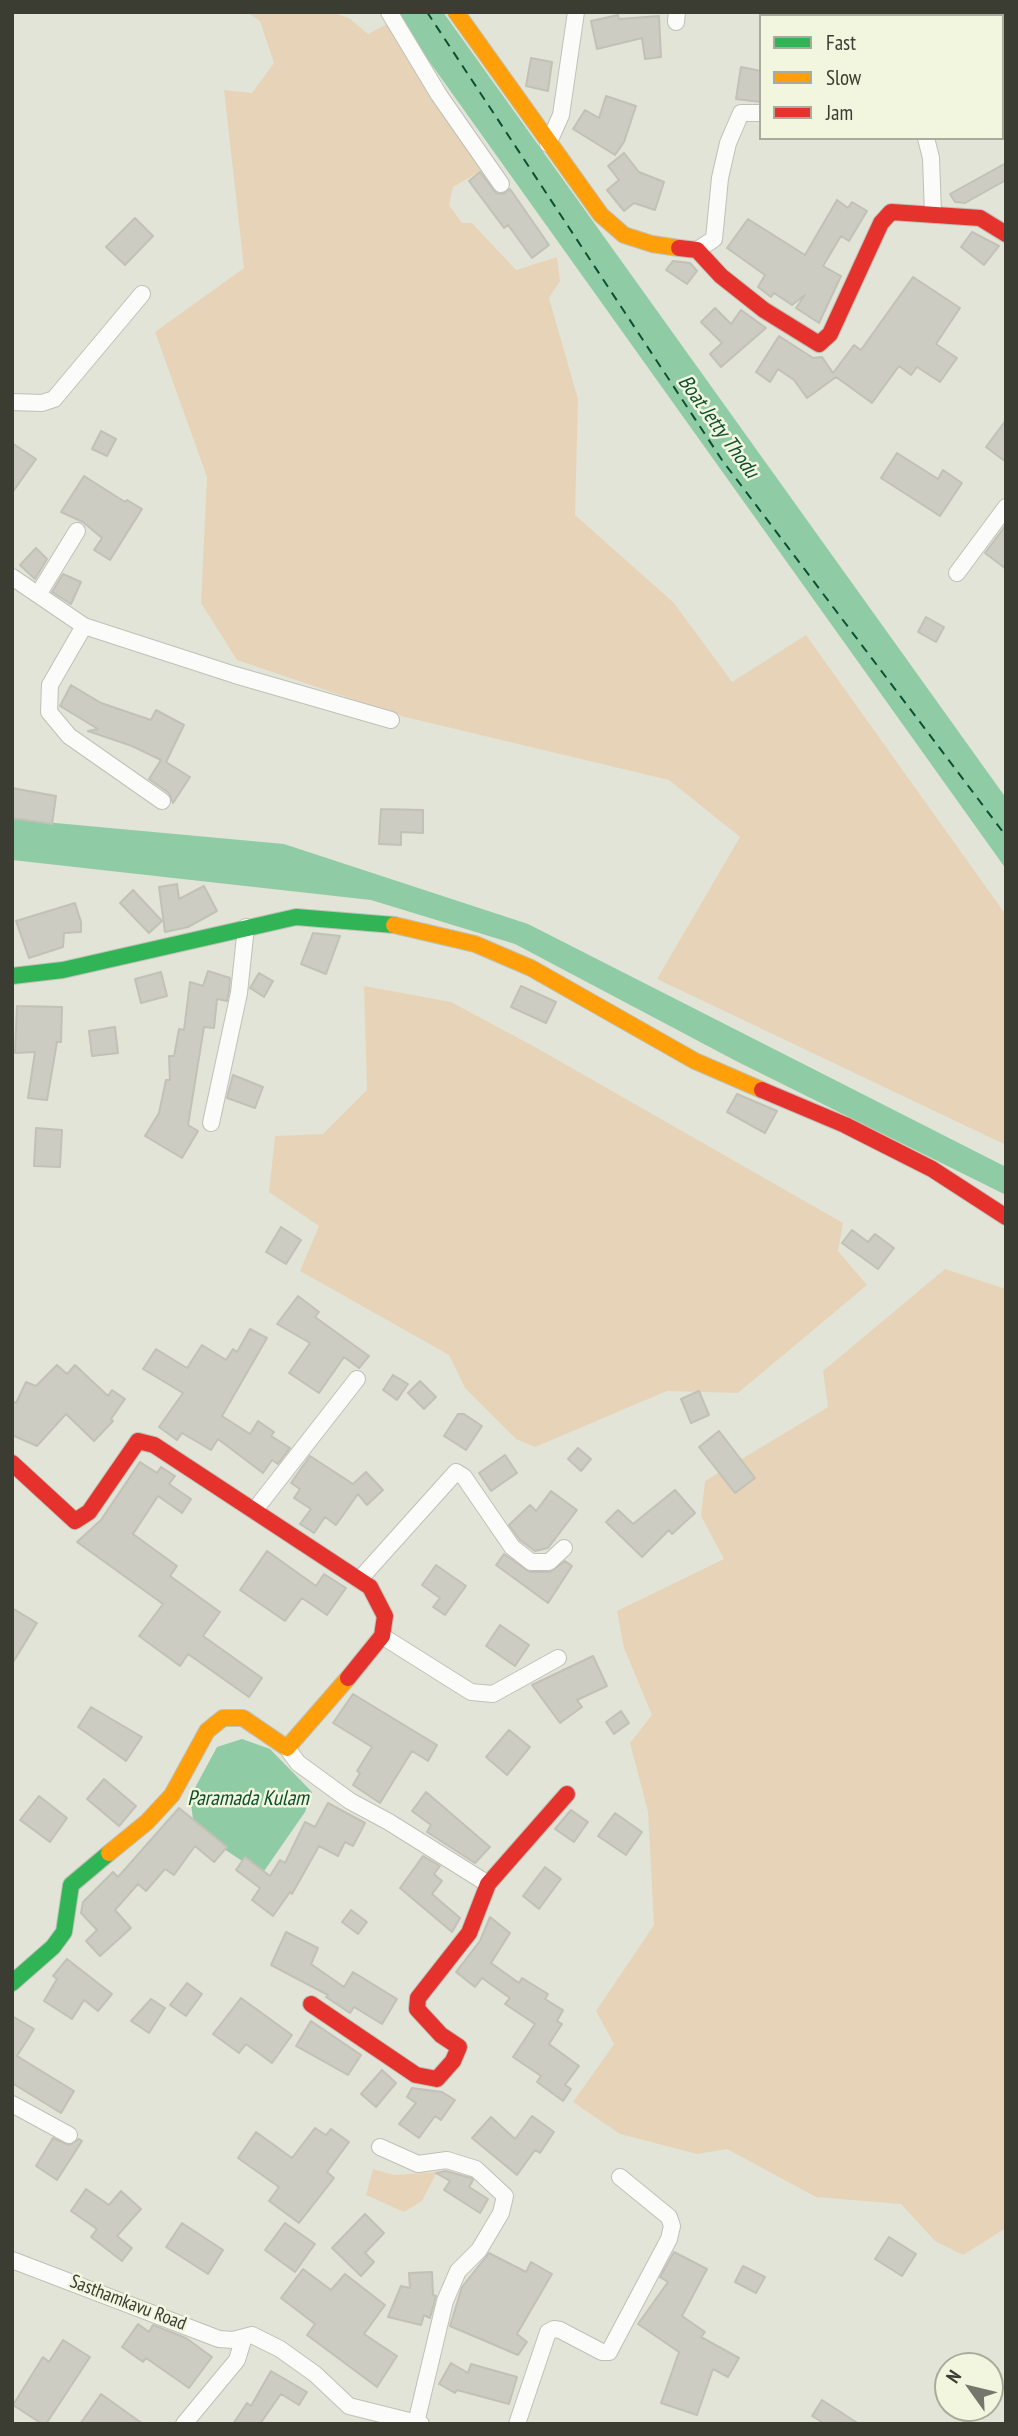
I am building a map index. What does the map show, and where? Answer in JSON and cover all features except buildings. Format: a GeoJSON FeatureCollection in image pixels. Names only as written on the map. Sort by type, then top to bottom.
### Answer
{"type":"FeatureCollection","features":[{"type":"Feature","properties":{"kind":"street"},"geometry":{"type":"LineString","coordinates":[[389,12],[439,95],[501,184]]}},
{"type":"Feature","properties":{"kind":"street"},"geometry":{"type":"LineString","coordinates":[[456,12],[601,215],[624,235],[652,244],[697,250],[721,276],[764,310],[819,344],[830,334],[881,223],[891,212],[980,218],[1006,234]]}},
{"type":"Feature","properties":{"kind":"street"},"geometry":{"type":"LineString","coordinates":[[548,144],[561,115],[576,12]]}},
{"type":"Feature","properties":{"kind":"street"},"geometry":{"type":"LineString","coordinates":[[697,250],[714,239],[720,178],[728,143],[741,113],[759,113]]}},
{"type":"Feature","properties":{"kind":"street"},"geometry":{"type":"LineString","coordinates":[[926,140],[933,186],[933,214]]}},
{"type":"Feature","properties":{"kind":"street"},"geometry":{"type":"LineString","coordinates":[[12,401],[42,403],[54,399],[142,294]]}},
{"type":"Feature","properties":{"kind":"street"},"geometry":{"type":"LineString","coordinates":[[957,573],[1006,507]]}},
{"type":"Feature","properties":{"kind":"street"},"geometry":{"type":"LineString","coordinates":[[39,593],[77,531]]}},
{"type":"Feature","properties":{"kind":"street"},"geometry":{"type":"LineString","coordinates":[[12,577],[84,625],[234,676],[391,720]]}},
{"type":"Feature","properties":{"kind":"street"},"geometry":{"type":"LineString","coordinates":[[84,625],[50,685],[49,712],[69,736],[162,802]]}},
{"type":"Feature","properties":{"kind":"street"},"geometry":{"type":"LineString","coordinates":[[12,976],[63,970],[296,917],[402,926],[475,944],[555,981],[695,1061],[845,1125],[932,1169],[1006,1217]]}},
{"type":"Feature","properties":{"kind":"street"},"geometry":{"type":"LineString","coordinates":[[211,1123],[239,993],[246,927]]}},
{"type":"Feature","properties":{"kind":"street"},"geometry":{"type":"LineString","coordinates":[[254,1511],[357,1379]]}},
{"type":"Feature","properties":{"kind":"street"},"geometry":{"type":"LineString","coordinates":[[12,1463],[62,1512],[75,1521],[89,1512],[138,1441],[154,1445],[370,1587],[385,1616],[382,1636],[287,1748]]}},
{"type":"Feature","properties":{"kind":"street"},"geometry":{"type":"LineString","coordinates":[[359,1580],[456,1472],[464,1477],[512,1548],[531,1562],[549,1562],[564,1548]]}},
{"type":"Feature","properties":{"kind":"street"},"geometry":{"type":"LineString","coordinates":[[382,1636],[471,1692],[493,1694],[558,1658]]}},
{"type":"Feature","properties":{"kind":"street"},"geometry":{"type":"LineString","coordinates":[[12,1983],[53,1947],[64,1932],[71,1885],[147,1822],[172,1794],[207,1731],[223,1718],[243,1718],[287,1748],[298,1763],[340,1795],[488,1884]]}},
{"type":"Feature","properties":{"kind":"street"},"geometry":{"type":"LineString","coordinates":[[311,2004],[416,2075],[437,2079],[453,2061],[458,2047],[441,2035],[416,2009],[418,1998],[468,1933],[488,1884],[567,1794]]}},
{"type":"Feature","properties":{"kind":"street"},"geometry":{"type":"LineString","coordinates":[[12,2104],[69,2134]]}},
{"type":"Feature","properties":{"kind":"street"},"geometry":{"type":"LineString","coordinates":[[380,2147],[418,2164],[447,2160],[476,2169],[505,2196],[501,2213],[479,2250],[458,2271],[445,2301],[419,2423]]}},
{"type":"Feature","properties":{"kind":"street"},"geometry":{"type":"LineString","coordinates":[[517,2424],[548,2332],[560,2330],[602,2352],[609,2352],[669,2239],[672,2226],[669,2217],[620,2178]]}},
{"type":"Feature","properties":{"kind":"street","name":"Sasthamkavu Road"},"geometry":{"type":"LineString","coordinates":[[12,2260],[219,2339],[252,2335],[280,2349],[358,2411],[419,2423]]}},
{"type":"Feature","properties":{"kind":"street"},"geometry":{"type":"LineString","coordinates":[[184,2424],[237,2360],[244,2337]]}},
{"type":"Feature","properties":{"kind":"shaded area"},"geometry":{"type":"Polygon","coordinates":[[[247,12],[332,12],[349,18],[368,34],[387,24],[460,140],[484,169],[453,187],[449,205],[462,223],[472,223],[516,270],[557,257],[560,281],[549,298],[578,399],[575,515],[674,603],[732,682],[806,635],[1006,915],[1006,1145],[657,979],[740,837],[669,780],[405,717],[237,660],[201,603],[207,477],[155,332],[244,268],[224,90],[252,93],[274,63],[260,21],[247,12]]]}},
{"type":"Feature","properties":{"kind":"shaded area"},"geometry":{"type":"Polygon","coordinates":[[[364,986],[451,1002],[843,1223],[838,1251],[867,1285],[738,1393],[667,1391],[535,1447],[516,1439],[465,1388],[449,1355],[300,1271],[319,1226],[269,1192],[275,1136],[323,1134],[367,1090],[364,986]]]}},
{"type":"Feature","properties":{"kind":"shaded area"},"geometry":{"type":"Polygon","coordinates":[[[945,1269],[1006,1289],[1006,2228],[963,2255],[935,2241],[901,2204],[816,2197],[727,2149],[697,2154],[620,2134],[573,2102],[614,2044],[596,2011],[654,1925],[648,1812],[630,1743],[652,1715],[624,1648],[617,1611],[724,1559],[701,1516],[705,1481],[828,1407],[823,1371],[945,1269]]]}},
{"type":"Feature","properties":{"kind":"shaded area"},"geometry":{"type":"Polygon","coordinates":[[[373,2169],[394,2175],[437,2172],[422,2201],[404,2212],[366,2195],[373,2169]]]}},
{"type":"Feature","properties":{"kind":"water","name":"Boat Jetty Thodu"},"geometry":{"type":"Polygon","coordinates":[[[394,12],[443,12],[1006,798],[1006,869],[394,12]]]}},
{"type":"Feature","properties":{"kind":"water"},"geometry":{"type":"Polygon","coordinates":[[[12,819],[284,844],[528,924],[1006,1167],[1006,1195],[736,1061],[515,944],[371,900],[12,860],[12,819]]]}},
{"type":"Feature","properties":{"kind":"water","name":"Paramada Kulam"},"geometry":{"type":"Polygon","coordinates":[[[242,1739],[270,1749],[312,1792],[305,1812],[262,1874],[227,1851],[193,1819],[190,1797],[217,1747],[242,1739]]]}},
{"type":"Feature","properties":{"kind":"ferry route"},"geometry":{"type":"LineString","coordinates":[[427,12],[722,460],[1006,836]]}},
{"type":"Feature","properties":{"kind":"traffic: fast"},"geometry":{"type":"LineString","coordinates":[[12,976],[63,970],[296,917],[394,925]]}},
{"type":"Feature","properties":{"kind":"traffic: fast"},"geometry":{"type":"LineString","coordinates":[[12,1983],[53,1947],[64,1932],[71,1885],[109,1853]]}},
{"type":"Feature","properties":{"kind":"traffic: slow"},"geometry":{"type":"LineString","coordinates":[[456,12],[601,215],[624,235],[652,244],[679,248]]}},
{"type":"Feature","properties":{"kind":"traffic: slow"},"geometry":{"type":"LineString","coordinates":[[394,925],[475,944],[531,968],[695,1061],[762,1090]]}},
{"type":"Feature","properties":{"kind":"traffic: slow"},"geometry":{"type":"LineString","coordinates":[[109,1853],[147,1822],[172,1795],[207,1731],[223,1718],[243,1718],[287,1748],[348,1678]]}},
{"type":"Feature","properties":{"kind":"traffic: jam"},"geometry":{"type":"LineString","coordinates":[[679,248],[697,250],[721,276],[764,310],[819,344],[830,334],[881,223],[891,212],[980,218],[1006,234]]}},
{"type":"Feature","properties":{"kind":"traffic: jam"},"geometry":{"type":"LineString","coordinates":[[762,1090],[845,1125],[932,1169],[1006,1217]]}},
{"type":"Feature","properties":{"kind":"traffic: jam"},"geometry":{"type":"LineString","coordinates":[[12,1463],[75,1521],[89,1512],[138,1441],[154,1445],[370,1587],[385,1616],[382,1636],[348,1678]]}},
{"type":"Feature","properties":{"kind":"traffic: jam"},"geometry":{"type":"LineString","coordinates":[[311,2004],[416,2075],[437,2079],[453,2061],[459,2047],[441,2035],[417,2009],[418,1998],[469,1933],[488,1884],[567,1794]]}}]}
